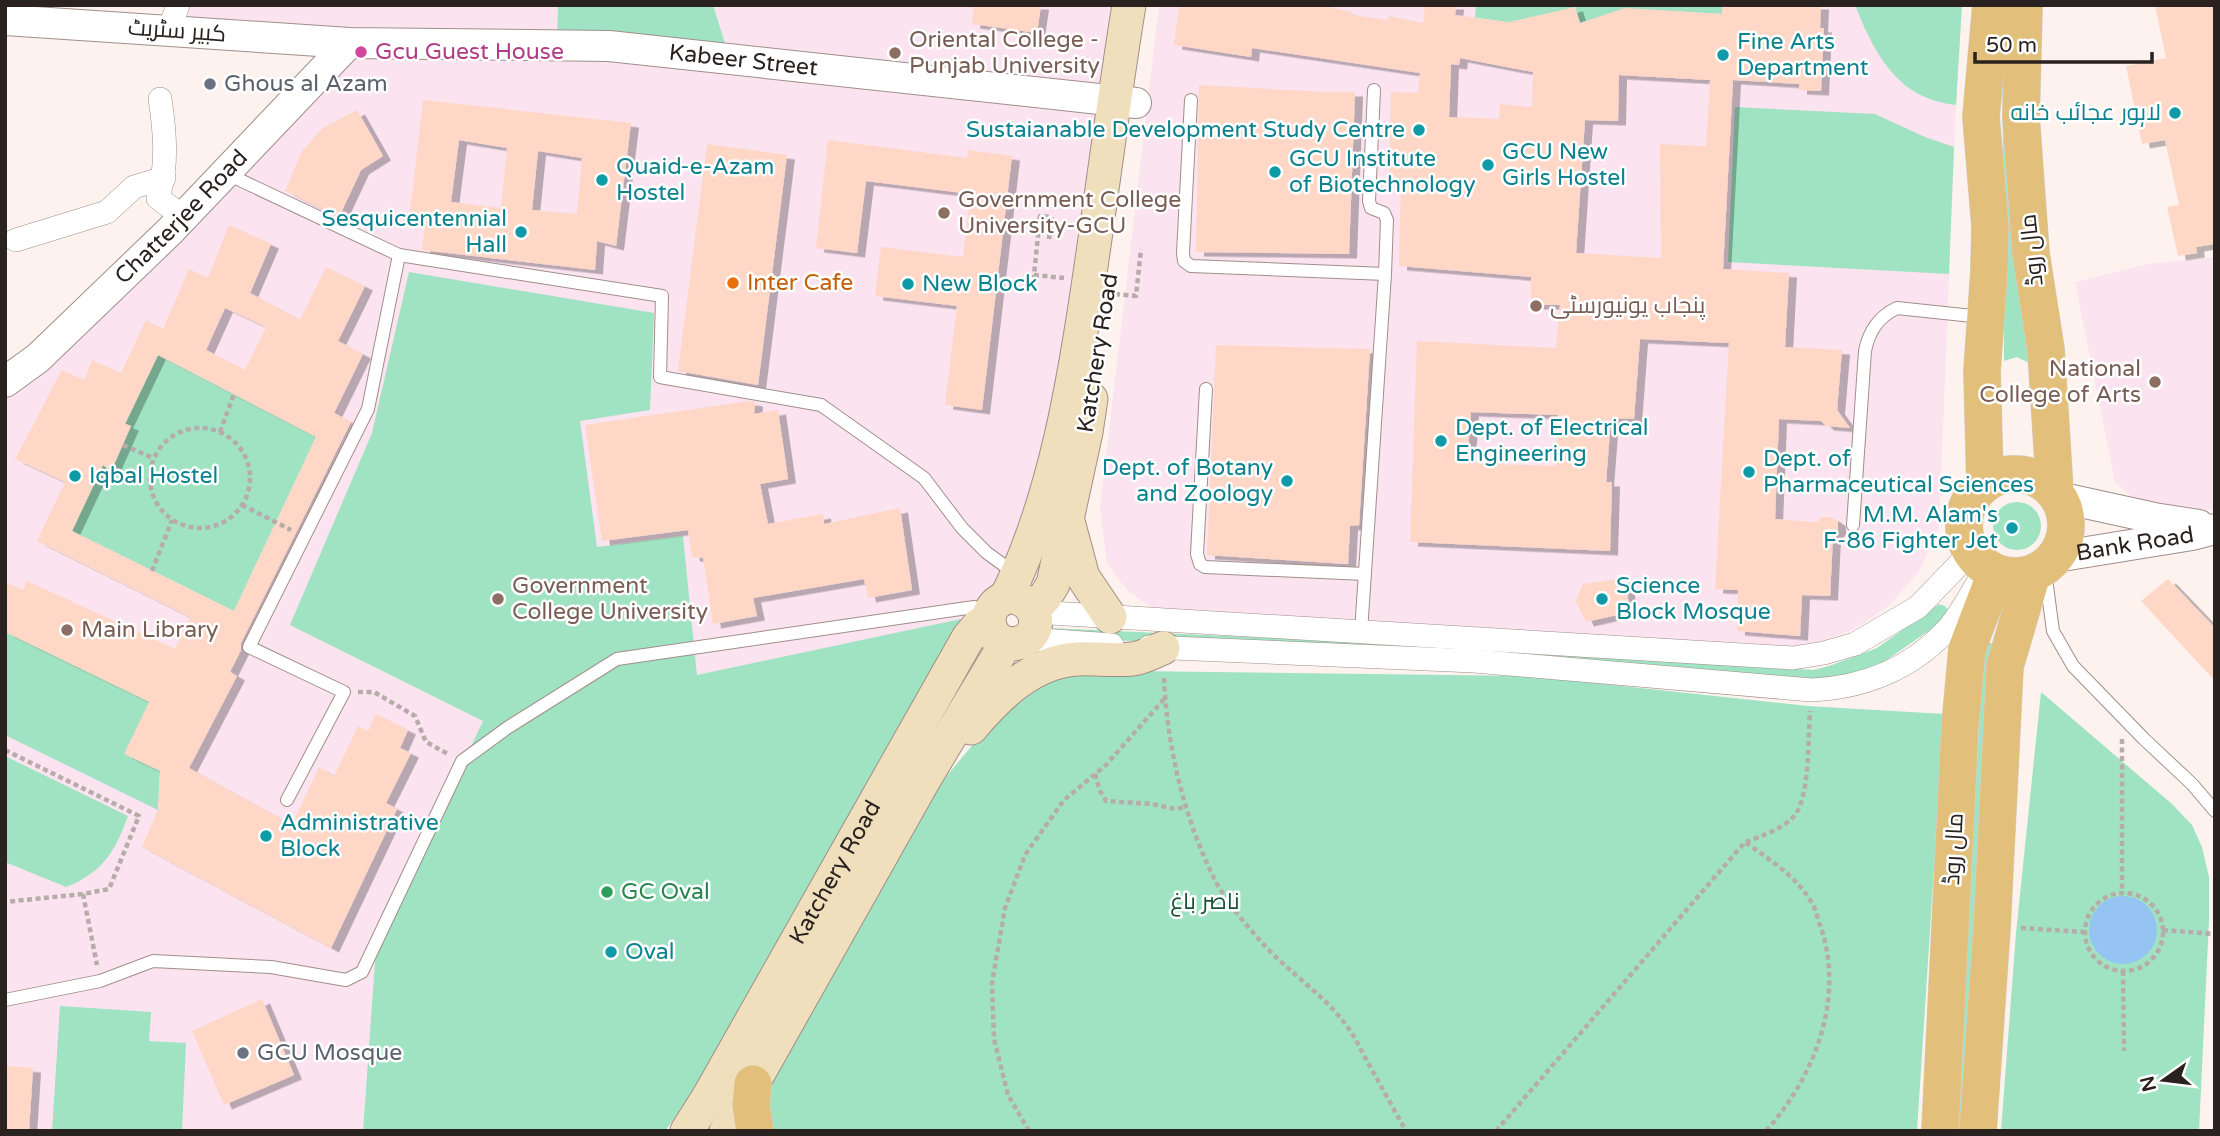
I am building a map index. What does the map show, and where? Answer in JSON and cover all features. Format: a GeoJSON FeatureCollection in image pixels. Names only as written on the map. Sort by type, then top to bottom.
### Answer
{"type":"FeatureCollection","features":[{"type":"Feature","properties":{"kind":"main road"},"geometry":{"type":"LineString","coordinates":[[1013,613],[1065,425],[1093,255],[1125,103],[1129,5]]}},
{"type":"Feature","properties":{"kind":"main road","name":"Katchery Road"},"geometry":{"type":"LineString","coordinates":[[687,1131],[968,638],[979,625],[1013,613],[1045,597],[1053,584],[1086,432],[1108,293],[1125,103],[1151,5]]}},
{"type":"Feature","properties":{"kind":"main road","name":"مال روڈ"},"geometry":{"type":"LineString","coordinates":[[1985,483],[1982,371],[1990,226],[1981,117],[1991,5]]}},
{"type":"Feature","properties":{"kind":"main road","name":"مال روڈ"},"geometry":{"type":"LineString","coordinates":[[2024,5],[2021,117],[2031,254],[2046,350],[2057,495]]}},
{"type":"Feature","properties":{"kind":"main road"},"geometry":{"type":"LineString","coordinates":[[2022,474],[2044,482],[2057,495],[2066,517],[2067,528],[2062,548],[2044,566],[2007,576],[1985,564],[1966,540],[1965,515],[1968,503],[1985,483],[1999,476],[2022,474]]}},
{"type":"Feature","properties":{"kind":"main road"},"geometry":{"type":"LineString","coordinates":[[1068,519],[1083,577],[1110,617]]}},
{"type":"Feature","properties":{"kind":"main road","name":"مال روڈ"},"geometry":{"type":"LineString","coordinates":[[1939,1129],[1966,649],[1985,564]]}},
{"type":"Feature","properties":{"kind":"main road","name":"مال روڈ"},"geometry":{"type":"LineString","coordinates":[[1978,1131],[1992,927],[2005,666],[2044,566]]}},
{"type":"Feature","properties":{"kind":"main road","name":"Katchery Road"},"geometry":{"type":"LineString","coordinates":[[726,1131],[925,778],[1013,613]]}},
{"type":"Feature","properties":{"kind":"main road"},"geometry":{"type":"LineString","coordinates":[[925,778],[958,745],[992,702],[1028,676],[1049,666],[1075,659],[1134,659],[1163,648]]}},
{"type":"Feature","properties":{"kind":"main road"},"geometry":{"type":"LineString","coordinates":[[753,1083],[751,1105],[755,1131]]}},
{"type":"Feature","properties":{"kind":"street","name":"کبیر سٹریٹ"},"geometry":{"type":"LineString","coordinates":[[5,20],[59,14],[173,18],[349,43]]}},
{"type":"Feature","properties":{"kind":"street","name":"Kabeer Street"},"geometry":{"type":"LineString","coordinates":[[349,43],[609,46],[1125,103]]}},
{"type":"Feature","properties":{"kind":"street","name":"Chatterjee Road"},"geometry":{"type":"LineString","coordinates":[[5,382],[38,358],[183,217],[349,43]]}},
{"type":"Feature","properties":{"kind":"street"},"geometry":{"type":"LineString","coordinates":[[160,99],[165,132],[164,178],[158,198],[183,217]]}},
{"type":"Feature","properties":{"kind":"street"},"geometry":{"type":"LineString","coordinates":[[16,240],[107,212],[134,187],[164,178]]}},
{"type":"Feature","properties":{"kind":"street","name":"Bank Road"},"geometry":{"type":"LineString","coordinates":[[2057,495],[2154,518],[2215,528]]}},
{"type":"Feature","properties":{"kind":"street","name":"Bank Road"},"geometry":{"type":"LineString","coordinates":[[2044,566],[2215,528]]}},
{"type":"Feature","properties":{"kind":"street"},"geometry":{"type":"LineString","coordinates":[[1013,613],[1793,658],[1824,653],[1855,643],[1985,564]]}},
{"type":"Feature","properties":{"kind":"street"},"geometry":{"type":"LineString","coordinates":[[1013,613],[1163,648],[1474,661],[1811,690],[1853,686],[1899,667],[1926,649],[1947,629],[1985,564]]}},
{"type":"Feature","properties":{"kind":"lane"},"geometry":{"type":"LineString","coordinates":[[1361,632],[1387,220],[1384,213],[1371,208],[1368,201],[1374,90]]}},
{"type":"Feature","properties":{"kind":"lane"},"geometry":{"type":"LineString","coordinates":[[1191,100],[1182,253],[1185,261],[1191,265],[1385,274]]}},
{"type":"Feature","properties":{"kind":"lane"},"geometry":{"type":"LineString","coordinates":[[225,173],[399,255],[662,296],[660,377],[821,405],[924,478],[962,528],[988,553],[1013,613]]}},
{"type":"Feature","properties":{"kind":"lane"},"geometry":{"type":"LineString","coordinates":[[287,800],[344,692],[249,647],[368,409],[399,255]]}},
{"type":"Feature","properties":{"kind":"lane"},"geometry":{"type":"LineString","coordinates":[[1853,525],[1864,351],[1868,335],[1887,313],[1897,308],[1986,318]]}},
{"type":"Feature","properties":{"kind":"lane"},"geometry":{"type":"LineString","coordinates":[[1206,389],[1197,554],[1200,564],[1205,567],[1365,574]]}},
{"type":"Feature","properties":{"kind":"lane"},"geometry":{"type":"LineString","coordinates":[[2044,566],[2053,631],[2073,666],[2215,811]]}},
{"type":"Feature","properties":{"kind":"lane"},"geometry":{"type":"LineString","coordinates":[[5,1000],[100,981],[153,961],[271,967],[346,979],[362,972],[461,761],[507,728],[617,659],[974,607],[1013,613]]}},
{"type":"Feature","properties":{"kind":"path"},"geometry":{"type":"LineString","coordinates":[[1034,275],[1040,216],[1052,217],[1049,239]]}},
{"type":"Feature","properties":{"kind":"path"},"geometry":{"type":"LineString","coordinates":[[1108,293],[1136,296],[1141,249]]}},
{"type":"Feature","properties":{"kind":"path"},"geometry":{"type":"LineString","coordinates":[[220,432],[234,394]]}},
{"type":"Feature","properties":{"kind":"path"},"geometry":{"type":"LineString","coordinates":[[205,428],[220,432],[233,440],[243,453],[249,468],[250,484],[246,499],[236,513],[222,524],[205,529],[188,527],[172,520],[159,508],[151,493],[149,475],[153,458],[162,445],[181,431],[205,428]]}},
{"type":"Feature","properties":{"kind":"path"},"geometry":{"type":"LineString","coordinates":[[123,445],[153,458]]}},
{"type":"Feature","properties":{"kind":"path"},"geometry":{"type":"LineString","coordinates":[[242,505],[305,537]]}},
{"type":"Feature","properties":{"kind":"path"},"geometry":{"type":"LineString","coordinates":[[152,571],[172,520]]}},
{"type":"Feature","properties":{"kind":"path"},"geometry":{"type":"LineString","coordinates":[[1163,648],[1165,697],[1181,790],[1213,876],[1264,944],[1288,970],[1320,996],[1349,1028],[1406,1131]]}},
{"type":"Feature","properties":{"kind":"path"},"geometry":{"type":"LineString","coordinates":[[1496,1131],[1745,842],[1771,833],[1795,816],[1805,789],[1811,690]]}},
{"type":"Feature","properties":{"kind":"path"},"geometry":{"type":"LineString","coordinates":[[344,692],[373,692],[398,705],[415,716],[426,742],[461,761]]}},
{"type":"Feature","properties":{"kind":"path"},"geometry":{"type":"LineString","coordinates":[[1029,1131],[1008,1096],[993,1040],[992,983],[1005,908],[1025,855],[1064,800],[1131,738],[1165,697]]}},
{"type":"Feature","properties":{"kind":"path"},"geometry":{"type":"LineString","coordinates":[[2122,716],[2122,892]]}},
{"type":"Feature","properties":{"kind":"path"},"geometry":{"type":"LineString","coordinates":[[5,750],[139,816],[109,889],[5,902]]}},
{"type":"Feature","properties":{"kind":"path"},"geometry":{"type":"LineString","coordinates":[[1095,774],[1106,801],[1152,804],[1175,809],[1186,807]]}},
{"type":"Feature","properties":{"kind":"path"},"geometry":{"type":"LineString","coordinates":[[1745,842],[1793,878],[1813,904],[1825,939],[1830,977],[1828,1005],[1819,1042],[1802,1080],[1783,1112],[1766,1131]]}},
{"type":"Feature","properties":{"kind":"path"},"geometry":{"type":"LineString","coordinates":[[2122,892],[2134,893],[2155,907],[2163,930],[2162,941],[2152,960],[2133,970],[2123,971],[2111,969],[2092,955],[2084,932],[2091,909],[2110,894],[2122,892]]}},
{"type":"Feature","properties":{"kind":"path"},"geometry":{"type":"LineString","coordinates":[[83,894],[100,981]]}},
{"type":"Feature","properties":{"kind":"path"},"geometry":{"type":"LineString","coordinates":[[1992,927],[2084,932]]}},
{"type":"Feature","properties":{"kind":"path"},"geometry":{"type":"LineString","coordinates":[[2163,930],[2215,934]]}},
{"type":"Feature","properties":{"kind":"path"},"geometry":{"type":"LineString","coordinates":[[2123,971],[2124,1051]]}},
{"type":"Feature","properties":{"kind":"shaded area","name":"Government College University"},"geometry":{"type":"Polygon","coordinates":[[[178,5],[1124,5],[1061,413],[1007,582],[975,616],[907,631],[376,947],[363,1131],[5,1131],[5,383],[352,46],[169,30],[178,5]]]}},
{"type":"Feature","properties":{"kind":"shaded area","name":"پنجاب یونیورسٹی"},"geometry":{"type":"Polygon","coordinates":[[[1159,5],[1962,5],[1939,528],[1919,571],[1889,606],[1852,630],[1808,647],[1153,609],[1128,591],[1107,564],[1100,508],[1159,5]]]}},
{"type":"Feature","properties":{"kind":"shaded area","name":"National College of Arts"},"geometry":{"type":"Polygon","coordinates":[[[2215,257],[2215,510],[2144,507],[2115,482],[2075,282],[2147,264],[2215,257]]]}},
{"type":"Feature","properties":{"kind":"green space"},"geometry":{"type":"Polygon","coordinates":[[[558,5],[713,5],[730,59],[557,45],[558,5]]]}},
{"type":"Feature","properties":{"kind":"green space"},"geometry":{"type":"Polygon","coordinates":[[[1476,5],[1722,5],[1722,14],[1632,9],[1580,23],[1575,7],[1520,24],[1475,18],[1476,5]]]}},
{"type":"Feature","properties":{"kind":"green space"},"geometry":{"type":"Polygon","coordinates":[[[1855,5],[1962,5],[1956,105],[1919,94],[1891,72],[1871,41],[1855,5]]]}},
{"type":"Feature","properties":{"kind":"green space"},"geometry":{"type":"Polygon","coordinates":[[[2002,17],[2012,188],[2029,363],[2017,357],[2004,361],[2002,17]]]}},
{"type":"Feature","properties":{"kind":"green space"},"geometry":{"type":"Polygon","coordinates":[[[1735,107],[1875,114],[1954,147],[1949,274],[1728,262],[1735,107]]]}},
{"type":"Feature","properties":{"kind":"green space","name":"GC Oval"},"geometry":{"type":"Polygon","coordinates":[[[409,272],[654,313],[650,410],[580,421],[597,547],[683,536],[697,675],[975,616],[696,1089],[665,1131],[363,1131],[376,947],[483,721],[290,625],[372,433],[409,272]]]}},
{"type":"Feature","properties":{"kind":"green space"},"geometry":{"type":"Polygon","coordinates":[[[158,355],[316,437],[234,611],[72,531],[103,465],[112,470],[131,426],[125,423],[158,355]]]}},
{"type":"Feature","properties":{"kind":"green space"},"geometry":{"type":"Polygon","coordinates":[[[2017,502],[2034,509],[2041,526],[2034,543],[2017,550],[2000,543],[1993,526],[2000,509],[2017,502]]]}},
{"type":"Feature","properties":{"kind":"green space"},"geometry":{"type":"Polygon","coordinates":[[[1939,604],[1948,610],[1937,625],[1875,668],[1838,683],[1432,653],[1056,638],[1049,628],[1274,638],[1814,670],[1877,648],[1939,604]]]}},
{"type":"Feature","properties":{"kind":"green space"},"geometry":{"type":"Polygon","coordinates":[[[5,632],[150,700],[160,771],[158,810],[5,735],[5,632]]]}},
{"type":"Feature","properties":{"kind":"green space"},"geometry":{"type":"Polygon","coordinates":[[[1989,642],[1993,644],[1969,1131],[1954,1131],[1984,646],[1989,642]]]}},
{"type":"Feature","properties":{"kind":"green space","name":"ناصر باغ"},"geometry":{"type":"Polygon","coordinates":[[[1055,670],[1529,676],[1808,706],[1944,714],[1917,1131],[765,1131],[759,1100],[939,785],[1027,680],[1055,670]]]}},
{"type":"Feature","properties":{"kind":"green space"},"geometry":{"type":"Polygon","coordinates":[[[2041,692],[2172,804],[2192,825],[2202,847],[2209,877],[2209,920],[2199,1131],[2001,1131],[2016,933],[2041,692]]]}},
{"type":"Feature","properties":{"kind":"green space"},"geometry":{"type":"Polygon","coordinates":[[[5,756],[128,816],[112,851],[89,875],[66,887],[5,862],[5,756]]]}},
{"type":"Feature","properties":{"kind":"green space"},"geometry":{"type":"Polygon","coordinates":[[[60,1006],[151,1012],[149,1041],[186,1043],[182,1131],[52,1131],[60,1006]]]}},
{"type":"Feature","properties":{"kind":"water"},"geometry":{"type":"Polygon","coordinates":[[[2123,896],[2136,899],[2147,906],[2154,917],[2157,930],[2154,943],[2147,954],[2136,961],[2123,964],[2110,961],[2099,954],[2092,943],[2089,930],[2092,917],[2099,906],[2110,899],[2123,896]]]}},
{"type":"Feature","properties":{"kind":"building"},"geometry":{"type":"Polygon","coordinates":[[[974,5],[1041,5],[1037,33],[972,24],[974,5]]]}},
{"type":"Feature","properties":{"kind":"building"},"geometry":{"type":"Polygon","coordinates":[[[1179,5],[1321,5],[1352,12],[1352,15],[1388,20],[1389,16],[1423,23],[1425,5],[1456,5],[1455,15],[1509,22],[1575,7],[1580,23],[1625,8],[1722,14],[1722,5],[1821,5],[1820,28],[1824,28],[1821,91],[1799,90],[1799,84],[1733,80],[1723,269],[1789,273],[1785,347],[1842,350],[1837,410],[1850,428],[1826,426],[1821,421],[1779,419],[1775,519],[1817,522],[1822,517],[1831,517],[1838,522],[1838,530],[1833,536],[1830,596],[1802,595],[1800,636],[1737,631],[1738,590],[1715,589],[1729,343],[1640,339],[1634,419],[1611,418],[1606,482],[1612,482],[1610,551],[1410,542],[1417,341],[1556,348],[1560,305],[1531,305],[1531,277],[1399,266],[1401,179],[1389,178],[1391,92],[1418,93],[1420,73],[1252,48],[1251,57],[1174,45],[1179,5]],[[1460,58],[1459,65],[1451,64],[1449,117],[1499,119],[1500,104],[1532,107],[1533,72],[1460,58]],[[1619,75],[1618,121],[1585,120],[1576,253],[1661,258],[1660,144],[1706,146],[1710,80],[1619,75]],[[1471,412],[1467,463],[1556,466],[1558,415],[1471,412]]]}},
{"type":"Feature","properties":{"kind":"building","name":"لاہور عجائب خانه"},"geometry":{"type":"Polygon","coordinates":[[[2155,5],[2215,5],[2215,244],[2196,247],[2197,253],[2178,256],[2167,207],[2179,205],[2165,140],[2142,144],[2126,66],[2166,58],[2155,5]]]}},
{"type":"Feature","properties":{"kind":"building","name":"GCU Institute of Biotechnology"},"geometry":{"type":"Polygon","coordinates":[[[1199,85],[1355,92],[1349,254],[1196,252],[1199,85]]]}},
{"type":"Feature","properties":{"kind":"building","name":"Quaid-e-Azam Hostel"},"geometry":{"type":"Polygon","coordinates":[[[423,100],[631,123],[616,246],[597,241],[595,270],[422,250],[425,224],[409,222],[423,100]],[[459,140],[451,202],[501,208],[507,148],[459,140]],[[538,151],[532,210],[577,214],[582,158],[538,151]]]}},
{"type":"Feature","properties":{"kind":"building"},"geometry":{"type":"Polygon","coordinates":[[[357,110],[383,156],[361,170],[339,217],[285,191],[302,151],[323,128],[357,110]]]}},
{"type":"Feature","properties":{"kind":"building","name":"New Block"},"geometry":{"type":"Polygon","coordinates":[[[828,140],[967,158],[968,150],[1012,156],[982,410],[945,405],[957,306],[875,296],[881,247],[963,257],[971,194],[866,181],[857,253],[816,248],[828,140]]]}},
{"type":"Feature","properties":{"kind":"building"},"geometry":{"type":"Polygon","coordinates":[[[707,144],[787,155],[758,385],[678,371],[707,144]]]}},
{"type":"Feature","properties":{"kind":"building"},"geometry":{"type":"Polygon","coordinates":[[[229,225],[271,244],[250,293],[300,320],[326,267],[365,286],[338,341],[363,354],[334,413],[351,422],[241,643],[241,650],[230,672],[237,676],[189,768],[292,825],[319,767],[334,776],[358,726],[368,731],[376,714],[408,730],[400,748],[411,753],[386,803],[397,809],[331,948],[142,847],[158,810],[160,771],[124,754],[149,702],[5,632],[5,582],[23,590],[27,581],[175,649],[190,617],[37,541],[65,482],[15,459],[62,370],[84,380],[92,360],[121,373],[146,320],[163,329],[189,269],[208,278],[229,225]],[[225,308],[206,350],[245,370],[266,327],[225,308]],[[158,355],[125,424],[131,426],[111,471],[103,465],[72,531],[234,611],[316,437],[158,355]]]}},
{"type":"Feature","properties":{"kind":"building","name":"Dept. of Botany and Zoology"},"geometry":{"type":"Polygon","coordinates":[[[1216,345],[1370,349],[1359,525],[1350,526],[1348,564],[1207,555],[1216,345]]]}},
{"type":"Feature","properties":{"kind":"building"},"geometry":{"type":"Polygon","coordinates":[[[755,402],[754,414],[778,410],[788,479],[760,484],[768,524],[823,514],[824,524],[900,508],[912,590],[868,598],[864,579],[753,598],[757,616],[713,624],[703,558],[692,557],[688,530],[602,541],[585,425],[755,402]]]}},
{"type":"Feature","properties":{"kind":"building","name":"Science Block Mosque"},"geometry":{"type":"Polygon","coordinates":[[[1625,578],[1630,612],[1586,622],[1576,601],[1583,584],[1625,578]]]}},
{"type":"Feature","properties":{"kind":"building"},"geometry":{"type":"Polygon","coordinates":[[[2168,579],[2215,628],[2215,681],[2141,601],[2168,579]]]}},
{"type":"Feature","properties":{"kind":"building","name":"GCU Mosque"},"geometry":{"type":"Polygon","coordinates":[[[262,999],[294,1075],[224,1105],[192,1031],[262,999]]]}},
{"type":"Feature","properties":{"kind":"building"},"geometry":{"type":"Polygon","coordinates":[[[5,1066],[33,1068],[29,1131],[5,1131],[5,1066]]]}},
{"type":"Feature","properties":{"kind":"place","name":"Gcu Guest House"},"geometry":{"type":"Point","coordinates":[361,52]}},
{"type":"Feature","properties":{"kind":"place","name":"Oriental College - Punjab University"},"geometry":{"type":"Point","coordinates":[895,53]}},
{"type":"Feature","properties":{"kind":"place","name":"Fine Arts Department"},"geometry":{"type":"Point","coordinates":[1723,55]}},
{"type":"Feature","properties":{"kind":"place","name":"Ghous al Azam"},"geometry":{"type":"Point","coordinates":[210,84]}},
{"type":"Feature","properties":{"kind":"place","name":"لاہور عجائب خانه"},"geometry":{"type":"Point","coordinates":[2175,113]}},
{"type":"Feature","properties":{"kind":"place","name":"Sustaianable Development Study Centre"},"geometry":{"type":"Point","coordinates":[1419,130]}},
{"type":"Feature","properties":{"kind":"place","name":"GCU New Girls Hostel"},"geometry":{"type":"Point","coordinates":[1488,165]}},
{"type":"Feature","properties":{"kind":"place","name":"GCU Institute of Biotechnology"},"geometry":{"type":"Point","coordinates":[1275,172]}},
{"type":"Feature","properties":{"kind":"place","name":"Quaid-e-Azam Hostel"},"geometry":{"type":"Point","coordinates":[602,180]}},
{"type":"Feature","properties":{"kind":"place","name":"Government College University-GCU"},"geometry":{"type":"Point","coordinates":[944,213]}},
{"type":"Feature","properties":{"kind":"place","name":"Sesquicentennial Hall"},"geometry":{"type":"Point","coordinates":[521,232]}},
{"type":"Feature","properties":{"kind":"place","name":"Inter Cafe"},"geometry":{"type":"Point","coordinates":[733,283]}},
{"type":"Feature","properties":{"kind":"place","name":"New Block"},"geometry":{"type":"Point","coordinates":[908,284]}},
{"type":"Feature","properties":{"kind":"place","name":"پنجاب یونیورسٹی"},"geometry":{"type":"Point","coordinates":[1536,306]}},
{"type":"Feature","properties":{"kind":"place","name":"National College of Arts"},"geometry":{"type":"Point","coordinates":[2155,382]}},
{"type":"Feature","properties":{"kind":"place","name":"Dept. of Electrical Engineering"},"geometry":{"type":"Point","coordinates":[1441,441]}},
{"type":"Feature","properties":{"kind":"place","name":"Dept. of Pharmaceutical Sciences"},"geometry":{"type":"Point","coordinates":[1749,472]}},
{"type":"Feature","properties":{"kind":"place","name":"Iqbal Hostel"},"geometry":{"type":"Point","coordinates":[75,476]}},
{"type":"Feature","properties":{"kind":"place","name":"Dept. of Botany and Zoology"},"geometry":{"type":"Point","coordinates":[1287,481]}},
{"type":"Feature","properties":{"kind":"place","name":"M.M. Alam's F-86 Fighter Jet"},"geometry":{"type":"Point","coordinates":[2012,528]}},
{"type":"Feature","properties":{"kind":"place","name":"Government College University"},"geometry":{"type":"Point","coordinates":[498,599]}},
{"type":"Feature","properties":{"kind":"place","name":"Science Block Mosque"},"geometry":{"type":"Point","coordinates":[1602,599]}},
{"type":"Feature","properties":{"kind":"place","name":"Main Library"},"geometry":{"type":"Point","coordinates":[67,630]}},
{"type":"Feature","properties":{"kind":"place","name":"Administrative Block"},"geometry":{"type":"Point","coordinates":[266,836]}},
{"type":"Feature","properties":{"kind":"place","name":"GC Oval"},"geometry":{"type":"Point","coordinates":[607,892]}},
{"type":"Feature","properties":{"kind":"place","name":"Oval"},"geometry":{"type":"Point","coordinates":[611,952]}},
{"type":"Feature","properties":{"kind":"place","name":"GCU Mosque"},"geometry":{"type":"Point","coordinates":[243,1053]}}]}
